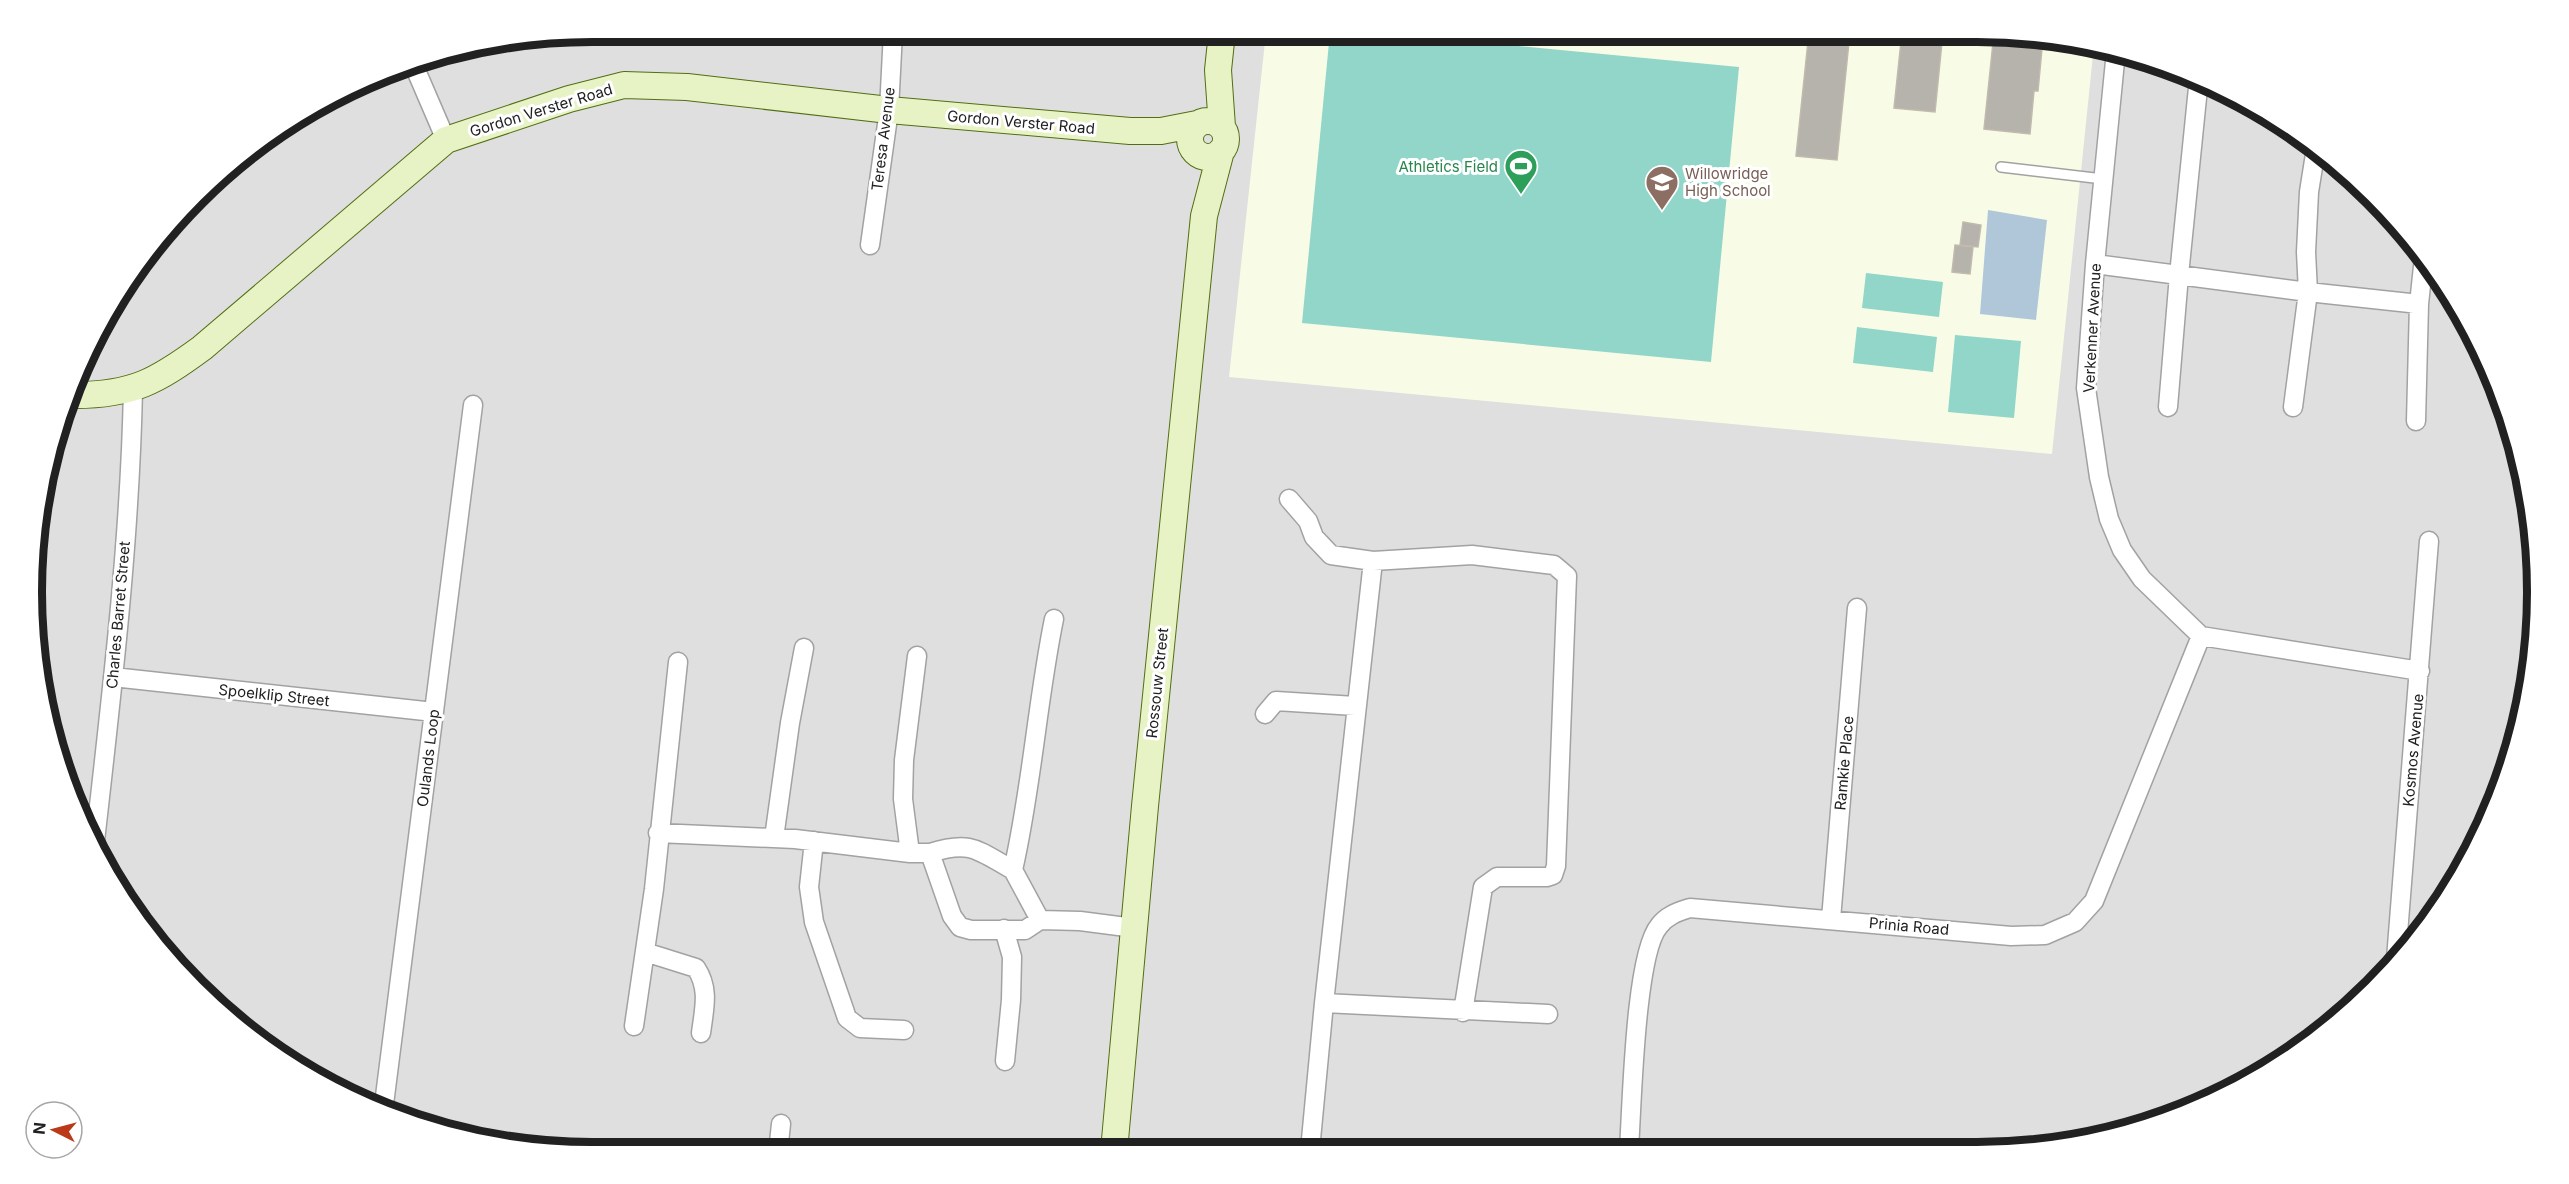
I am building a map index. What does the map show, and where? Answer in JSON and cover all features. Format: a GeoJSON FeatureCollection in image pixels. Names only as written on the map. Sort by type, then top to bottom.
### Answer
{"type":"FeatureCollection","features":[{"type":"Feature","properties":{"kind":"street","name":"Teresa Avenue"},"geometry":{"type":"LineString","coordinates":[[870,245],[889,110],[892,42]]}},
{"type":"Feature","properties":{"kind":"street","name":"Rossouw Street"},"geometry":{"type":"LineString","coordinates":[[1115,1142],[1204,216],[1205,138],[1221,42]]}},
{"type":"Feature","properties":{"kind":"street","name":"Verkenner Avenue"},"geometry":{"type":"LineString","coordinates":[[2115,60],[2095,264],[2086,388],[2092,442],[2109,519],[2122,550],[2142,579],[2200,636]]}},
{"type":"Feature","properties":{"kind":"street"},"geometry":{"type":"LineString","coordinates":[[416,71],[446,140]]}},
{"type":"Feature","properties":{"kind":"street","name":"Gordon Verster Road"},"geometry":{"type":"LineString","coordinates":[[79,395],[134,389],[170,372],[202,348],[446,140],[569,99],[624,85],[687,87],[889,110],[1130,131],[1161,131],[1205,138]]}},
{"type":"Feature","properties":{"kind":"street"},"geometry":{"type":"LineString","coordinates":[[2168,407],[2198,89]]}},
{"type":"Feature","properties":{"kind":"street"},"geometry":{"type":"LineString","coordinates":[[2293,407],[2308,292],[2306,242],[2309,192],[2314,158]]}},
{"type":"Feature","properties":{"kind":"street"},"geometry":{"type":"LineString","coordinates":[[2095,264],[2419,304]]}},
{"type":"Feature","properties":{"kind":"street"},"geometry":{"type":"LineString","coordinates":[[2416,421],[2419,304],[2423,270]]}},
{"type":"Feature","properties":{"kind":"street","name":"Charles Barret Street"},"geometry":{"type":"LineString","coordinates":[[96,829],[113,678],[132,465],[134,389]]}},
{"type":"Feature","properties":{"kind":"street","name":"Oulands Loop"},"geometry":{"type":"LineString","coordinates":[[384,1101],[473,405]]}},
{"type":"Feature","properties":{"kind":"street"},"geometry":{"type":"LineString","coordinates":[[1289,500],[1308,521],[1314,537],[1331,555],[1373,561],[1472,555],[1554,565],[1567,576],[1556,866],[1553,875],[1547,877],[1497,877],[1483,887],[1463,1012]]}},
{"type":"Feature","properties":{"kind":"street","name":"Kosmos Avenue"},"geometry":{"type":"LineString","coordinates":[[2397,947],[2430,541]]}},
{"type":"Feature","properties":{"kind":"street"},"geometry":{"type":"LineString","coordinates":[[1311,1142],[1355,706],[1373,561]]}},
{"type":"Feature","properties":{"kind":"street","name":"Ramkie Place"},"geometry":{"type":"LineString","coordinates":[[1831,919],[1857,608]]}},
{"type":"Feature","properties":{"kind":"street"},"geometry":{"type":"LineString","coordinates":[[1012,870],[1025,817],[1045,664],[1054,619]]}},
{"type":"Feature","properties":{"kind":"street"},"geometry":{"type":"LineString","coordinates":[[2200,636],[2420,672]]}},
{"type":"Feature","properties":{"kind":"street","name":"Prinia Road"},"geometry":{"type":"LineString","coordinates":[[1630,1142],[1643,971],[1650,941],[1658,926],[1669,916],[1690,908],[2011,936],[2045,935],[2075,922],[2094,901],[2200,636]]}},
{"type":"Feature","properties":{"kind":"street"},"geometry":{"type":"LineString","coordinates":[[774,838],[786,743],[804,648]]}},
{"type":"Feature","properties":{"kind":"street"},"geometry":{"type":"LineString","coordinates":[[909,853],[903,799],[904,760],[917,656]]}},
{"type":"Feature","properties":{"kind":"street"},"geometry":{"type":"LineString","coordinates":[[634,1026],[645,952],[678,662]]}},
{"type":"Feature","properties":{"kind":"street","name":"Spoelklip Street"},"geometry":{"type":"LineString","coordinates":[[113,678],[434,712]]}},
{"type":"Feature","properties":{"kind":"street"},"geometry":{"type":"LineString","coordinates":[[1265,714],[1276,701],[1355,706]]}},
{"type":"Feature","properties":{"kind":"street"},"geometry":{"type":"LineString","coordinates":[[658,833],[814,841],[909,853],[930,853],[953,846],[966,847],[979,851],[1012,870],[1040,920]]}},
{"type":"Feature","properties":{"kind":"street"},"geometry":{"type":"LineString","coordinates":[[814,841],[809,887],[814,922],[847,1018],[860,1028],[904,1030]]}},
{"type":"Feature","properties":{"kind":"street"},"geometry":{"type":"LineString","coordinates":[[930,853],[956,922],[960,927],[971,930],[1025,930],[1040,920],[1080,921],[1134,928]]}},
{"type":"Feature","properties":{"kind":"street"},"geometry":{"type":"LineString","coordinates":[[1004,929],[1012,957],[1011,1000],[1005,1061]]}},
{"type":"Feature","properties":{"kind":"street"},"geometry":{"type":"LineString","coordinates":[[645,952],[696,968],[705,982],[706,993],[701,1033]]}},
{"type":"Feature","properties":{"kind":"street"},"geometry":{"type":"LineString","coordinates":[[1324,1004],[1548,1014]]}},
{"type":"Feature","properties":{"kind":"street"},"geometry":{"type":"LineString","coordinates":[[779,1142],[781,1124]]}},
{"type":"Feature","properties":{"kind":"lane"},"geometry":{"type":"LineString","coordinates":[[2001,167],[2103,179]]}},
{"type":"Feature","properties":{"kind":"shaded area","name":"Willowridge High School"},"geometry":{"type":"Polygon","coordinates":[[[1265,42],[1977,42],[2049,47],[2093,55],[2052,454],[1229,377],[1265,42]]]}},
{"type":"Feature","properties":{"kind":"shaded area","name":"Athletics Field"},"geometry":{"type":"Polygon","coordinates":[[[1329,42],[1477,42],[1739,67],[1711,362],[1302,323],[1329,42]]]}},
{"type":"Feature","properties":{"kind":"shaded area"},"geometry":{"type":"Polygon","coordinates":[[[1977,42],[2049,47],[2119,61],[2154,71],[2220,99],[2252,116],[2283,135],[2340,178],[2391,229],[2413,257],[2434,286],[2470,349],[2498,415],[2508,450],[2522,520],[2526,556],[2526,628],[2522,664],[2508,734],[2498,769],[2470,835],[2434,898],[2391,955],[2340,1006],[2283,1049],[2220,1085],[2187,1100],[2119,1123],[2049,1137],[1977,1142],[592,1142],[520,1137],[450,1123],[415,1113],[349,1085],[317,1068],[257,1028],[229,1006],[178,955],[135,898],[99,835],[84,802],[61,734],[47,664],[43,628],[43,556],[47,520],[61,450],[71,415],[99,349],[116,317],[135,286],[178,229],[229,178],[286,135],[349,99],[382,84],[450,61],[520,47],[556,43],[1977,42]]]}},
{"type":"Feature","properties":{"kind":"shaded area"},"geometry":{"type":"Polygon","coordinates":[[[1988,210],[2047,220],[2036,320],[1980,314],[1988,210]]]}},
{"type":"Feature","properties":{"kind":"shaded area"},"geometry":{"type":"Polygon","coordinates":[[[1866,273],[1943,282],[1939,317],[1862,308],[1866,273]]]}},
{"type":"Feature","properties":{"kind":"shaded area"},"geometry":{"type":"Polygon","coordinates":[[[1857,327],[1937,337],[1933,372],[1853,363],[1857,327]]]}},
{"type":"Feature","properties":{"kind":"shaded area"},"geometry":{"type":"Polygon","coordinates":[[[1955,335],[2021,341],[2014,418],[1948,412],[1955,335]]]}},
{"type":"Feature","properties":{"kind":"building"},"geometry":{"type":"Polygon","coordinates":[[[1808,42],[1849,42],[1837,160],[1796,156],[1808,42]]]}},
{"type":"Feature","properties":{"kind":"building"},"geometry":{"type":"Polygon","coordinates":[[[1901,42],[1942,42],[1935,112],[1894,108],[1901,42]]]}},
{"type":"Feature","properties":{"kind":"building"},"geometry":{"type":"Polygon","coordinates":[[[1993,42],[2042,46],[2038,91],[2034,91],[2030,134],[1984,129],[1993,42]]]}},
{"type":"Feature","properties":{"kind":"building"},"geometry":{"type":"Polygon","coordinates":[[[1963,222],[1981,225],[1978,247],[1960,245],[1963,222]]]}},
{"type":"Feature","properties":{"kind":"building"},"geometry":{"type":"Polygon","coordinates":[[[1955,245],[1973,247],[1970,274],[1952,272],[1955,245]]]}},
{"type":"Feature","properties":{"kind":"place","name":"Athletics Field"},"geometry":{"type":"Point","coordinates":[1521,195]}},
{"type":"Feature","properties":{"kind":"place","name":"Willowridge High School"},"geometry":{"type":"Point","coordinates":[1662,211]}}]}
